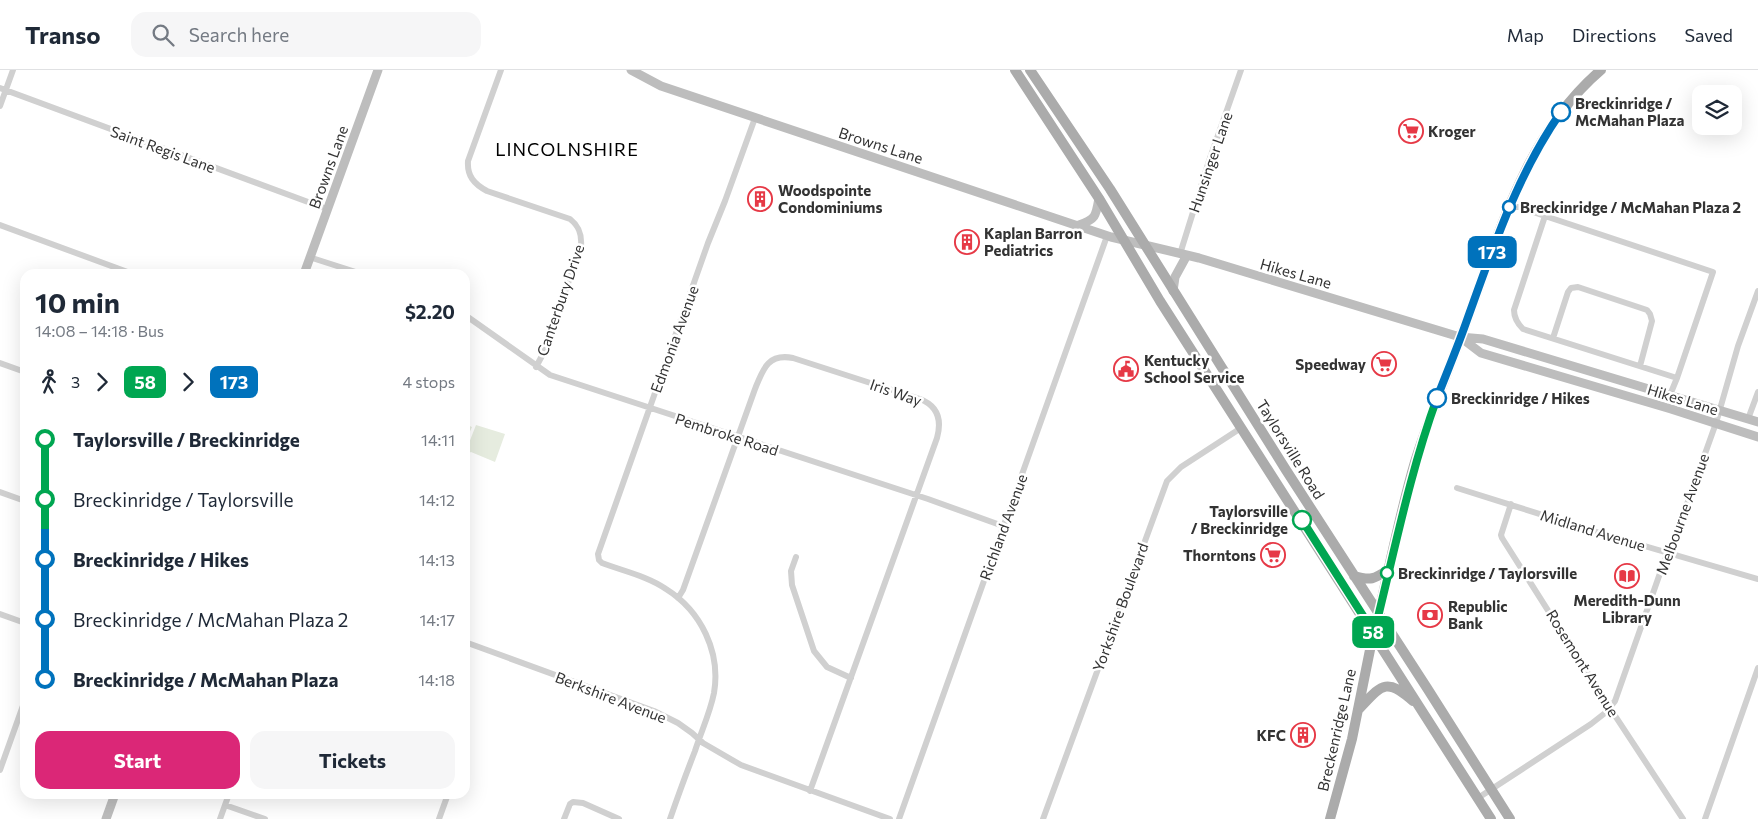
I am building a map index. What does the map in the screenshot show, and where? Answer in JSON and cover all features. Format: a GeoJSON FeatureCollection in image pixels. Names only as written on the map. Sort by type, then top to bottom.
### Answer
{"type":"FeatureCollection","features":[{"type":"Feature","properties":{"kind":"main road","name":"Browns Lane"},"geometry":{"type":"LineString","coordinates":[[305,269],[378,70]]}},
{"type":"Feature","properties":{"kind":"main road","name":"Browns Lane"},"geometry":{"type":"LineString","coordinates":[[631,70],[660,86],[1079,225],[1106,236],[1124,240]]}},
{"type":"Feature","properties":{"kind":"main road","name":"Taylorsville Road"},"geometry":{"type":"LineString","coordinates":[[1015,70],[1099,198],[1242,428],[1491,819]]}},
{"type":"Feature","properties":{"kind":"main road","name":"Taylorsville Road"},"geometry":{"type":"LineString","coordinates":[[1030,70],[1110,189],[1378,614],[1510,819]]}},
{"type":"Feature","properties":{"kind":"main road","name":"Breckenridge Lane"},"geometry":{"type":"LineString","coordinates":[[1330,819],[1358,710],[1388,570],[1419,451],[1460,337],[1509,207],[1529,164],[1547,132],[1574,96],[1602,70]]}},
{"type":"Feature","properties":{"kind":"main road"},"geometry":{"type":"LineString","coordinates":[[1079,225],[1094,218],[1099,198]]}},
{"type":"Feature","properties":{"kind":"main road","name":"Hikes Lane"},"geometry":{"type":"LineString","coordinates":[[1124,240],[1183,255],[1460,337],[1483,339],[1758,422]]}},
{"type":"Feature","properties":{"kind":"main road"},"geometry":{"type":"LineString","coordinates":[[1173,291],[1175,277],[1183,255]]}},
{"type":"Feature","properties":{"kind":"main road","name":"Hikes Lane"},"geometry":{"type":"LineString","coordinates":[[1460,337],[1481,353],[1758,437]]}},
{"type":"Feature","properties":{"kind":"main road"},"geometry":{"type":"LineString","coordinates":[[1354,576],[1367,580],[1376,578],[1388,570]]}},
{"type":"Feature","properties":{"kind":"main road"},"geometry":{"type":"LineString","coordinates":[[1358,710],[1377,691],[1386,686],[1393,686],[1400,690],[1422,710]]}},
{"type":"Feature","properties":{"kind":"main road"},"geometry":{"type":"LineString","coordinates":[[106,819],[113,799]]}},
{"type":"Feature","properties":{"kind":"street"},"geometry":{"type":"LineString","coordinates":[[0,106],[3,89],[13,70]]}},
{"type":"Feature","properties":{"kind":"street","name":"Canterbury Drive"},"geometry":{"type":"LineString","coordinates":[[501,70],[468,161],[470,176],[479,186],[487,190],[570,219],[578,226],[581,236],[581,246],[544,352],[536,366]]}},
{"type":"Feature","properties":{"kind":"street","name":"Hunsinger Lane"},"geometry":{"type":"LineString","coordinates":[[1183,255],[1209,161],[1241,70]]}},
{"type":"Feature","properties":{"kind":"street","name":"Saint Regis Lane"},"geometry":{"type":"LineString","coordinates":[[3,89],[327,209]]}},
{"type":"Feature","properties":{"kind":"street","name":"Edmonia Avenue"},"geometry":{"type":"LineString","coordinates":[[678,598],[655,583],[599,560],[598,554],[708,244],[755,118]]}},
{"type":"Feature","properties":{"kind":"street"},"geometry":{"type":"LineString","coordinates":[[1509,207],[1519,207],[1713,272],[1670,396]]}},
{"type":"Feature","properties":{"kind":"street"},"geometry":{"type":"LineString","coordinates":[[1545,216],[1515,305],[1514,315],[1516,321],[1524,329],[1677,378]]}},
{"type":"Feature","properties":{"kind":"street"},"geometry":{"type":"LineString","coordinates":[[0,225],[119,269]]}},
{"type":"Feature","properties":{"kind":"street","name":"Richland Avenue"},"geometry":{"type":"LineString","coordinates":[[899,819],[1106,236]]}},
{"type":"Feature","properties":{"kind":"street"},"geometry":{"type":"LineString","coordinates":[[309,257],[346,269]]}},
{"type":"Feature","properties":{"kind":"street"},"geometry":{"type":"LineString","coordinates":[[1553,338],[1568,292],[1571,288],[1578,287],[1647,310],[1652,321],[1640,366]]}},
{"type":"Feature","properties":{"kind":"street","name":"Melbourne Avenue"},"geometry":{"type":"LineString","coordinates":[[1478,798],[1591,724],[1610,708],[1618,695],[1716,423],[1738,346],[1758,291]]}},
{"type":"Feature","properties":{"kind":"street","name":"Pembroke Road"},"geometry":{"type":"LineString","coordinates":[[470,320],[550,375],[1003,526]]}},
{"type":"Feature","properties":{"kind":"street","name":"Iris Way"},"geometry":{"type":"LineString","coordinates":[[678,598],[683,590],[762,370],[772,360],[781,357],[793,358],[920,399],[935,409],[940,424],[937,438],[810,791]]}},
{"type":"Feature","properties":{"kind":"street"},"geometry":{"type":"LineString","coordinates":[[0,363],[20,370]]}},
{"type":"Feature","properties":{"kind":"street"},"geometry":{"type":"LineString","coordinates":[[1748,419],[1758,392]]}},
{"type":"Feature","properties":{"kind":"street","name":"Yorkshire Boulevard"},"geometry":{"type":"LineString","coordinates":[[1042,819],[1167,481],[1181,467],[1242,428]]}},
{"type":"Feature","properties":{"kind":"street","name":"Midland Avenue"},"geometry":{"type":"LineString","coordinates":[[1457,488],[1758,580]]}},
{"type":"Feature","properties":{"kind":"street"},"geometry":{"type":"LineString","coordinates":[[0,492],[20,499]]}},
{"type":"Feature","properties":{"kind":"street","name":"Rosemont Avenue"},"geometry":{"type":"LineString","coordinates":[[1510,504],[1501,535],[1610,708],[1683,819]]}},
{"type":"Feature","properties":{"kind":"street"},"geometry":{"type":"LineString","coordinates":[[796,558],[791,571],[792,585],[814,651],[827,667],[851,678]]}},
{"type":"Feature","properties":{"kind":"street"},"geometry":{"type":"LineString","coordinates":[[670,819],[699,740],[714,691],[714,660],[710,644],[703,628],[690,609],[678,598]]}},
{"type":"Feature","properties":{"kind":"street"},"geometry":{"type":"LineString","coordinates":[[0,614],[20,621]]}},
{"type":"Feature","properties":{"kind":"street","name":"Berkshire Avenue"},"geometry":{"type":"LineString","coordinates":[[470,644],[654,711],[678,723],[699,740],[741,765],[890,819]]}},
{"type":"Feature","properties":{"kind":"street"},"geometry":{"type":"LineString","coordinates":[[1704,819],[1758,668]]}},
{"type":"Feature","properties":{"kind":"street"},"geometry":{"type":"LineString","coordinates":[[0,770],[20,714]]}},
{"type":"Feature","properties":{"kind":"street"},"geometry":{"type":"LineString","coordinates":[[220,819],[228,799]]}},
{"type":"Feature","properties":{"kind":"street"},"geometry":{"type":"LineString","coordinates":[[439,819],[446,799]]}},
{"type":"Feature","properties":{"kind":"street"},"geometry":{"type":"LineString","coordinates":[[564,819],[570,804],[578,802],[619,819]]}},
{"type":"Feature","properties":{"kind":"street"},"geometry":{"type":"LineString","coordinates":[[226,805],[265,819]]}},
{"type":"Feature","properties":{"kind":"shaded area"},"geometry":{"type":"Polygon","coordinates":[[[476,425],[505,434],[495,462],[471,452],[470,440],[476,425]]]}},
{"type":"Feature","properties":{"kind":"bus line","name":"173"},"geometry":{"type":"LineString","coordinates":[[1437,398],[1522,177],[1547,132],[1561,112]]}},
{"type":"Feature","properties":{"kind":"bus line","name":"58"},"geometry":{"type":"LineString","coordinates":[[1302,520],[1374,633],[1404,503],[1437,398]]}},
{"type":"Feature","properties":{"kind":"place","name":"Breckinridge / McMahan Plaza"},"geometry":{"type":"Point","coordinates":[1561,112]}},
{"type":"Feature","properties":{"kind":"place","name":"Kroger"},"geometry":{"type":"Point","coordinates":[1411,131]}},
{"type":"Feature","properties":{"kind":"place","name":"Woodspointe Condominiums"},"geometry":{"type":"Point","coordinates":[760,199]}},
{"type":"Feature","properties":{"kind":"place","name":"Breckinridge / McMahan Plaza 2"},"geometry":{"type":"Point","coordinates":[1509,207]}},
{"type":"Feature","properties":{"kind":"place","name":"Kaplan Barron Pediatrics"},"geometry":{"type":"Point","coordinates":[967,242]}},
{"type":"Feature","properties":{"kind":"place","name":"Speedway"},"geometry":{"type":"Point","coordinates":[1384,364]}},
{"type":"Feature","properties":{"kind":"place","name":"Kentucky School Service"},"geometry":{"type":"Point","coordinates":[1126,369]}},
{"type":"Feature","properties":{"kind":"place","name":"Breckinridge / Hikes"},"geometry":{"type":"Point","coordinates":[1437,398]}},
{"type":"Feature","properties":{"kind":"place","name":"Taylorsville / Breckinridge"},"geometry":{"type":"Point","coordinates":[1302,520]}},
{"type":"Feature","properties":{"kind":"place","name":"Thorntons"},"geometry":{"type":"Point","coordinates":[1273,555]}},
{"type":"Feature","properties":{"kind":"place","name":"Breckinridge / Taylorsville"},"geometry":{"type":"Point","coordinates":[1387,573]}},
{"type":"Feature","properties":{"kind":"place","name":"Meredith-Dunn Library"},"geometry":{"type":"Point","coordinates":[1627,576]}},
{"type":"Feature","properties":{"kind":"place","name":"Republic Bank"},"geometry":{"type":"Point","coordinates":[1430,615]}},
{"type":"Feature","properties":{"kind":"place","name":"KFC"},"geometry":{"type":"Point","coordinates":[1303,735]}},
{"type":"Feature","properties":{"kind":"district","name":"LINCOLNSHIRE"},"geometry":{"type":"Point","coordinates":[567,149]}}]}
